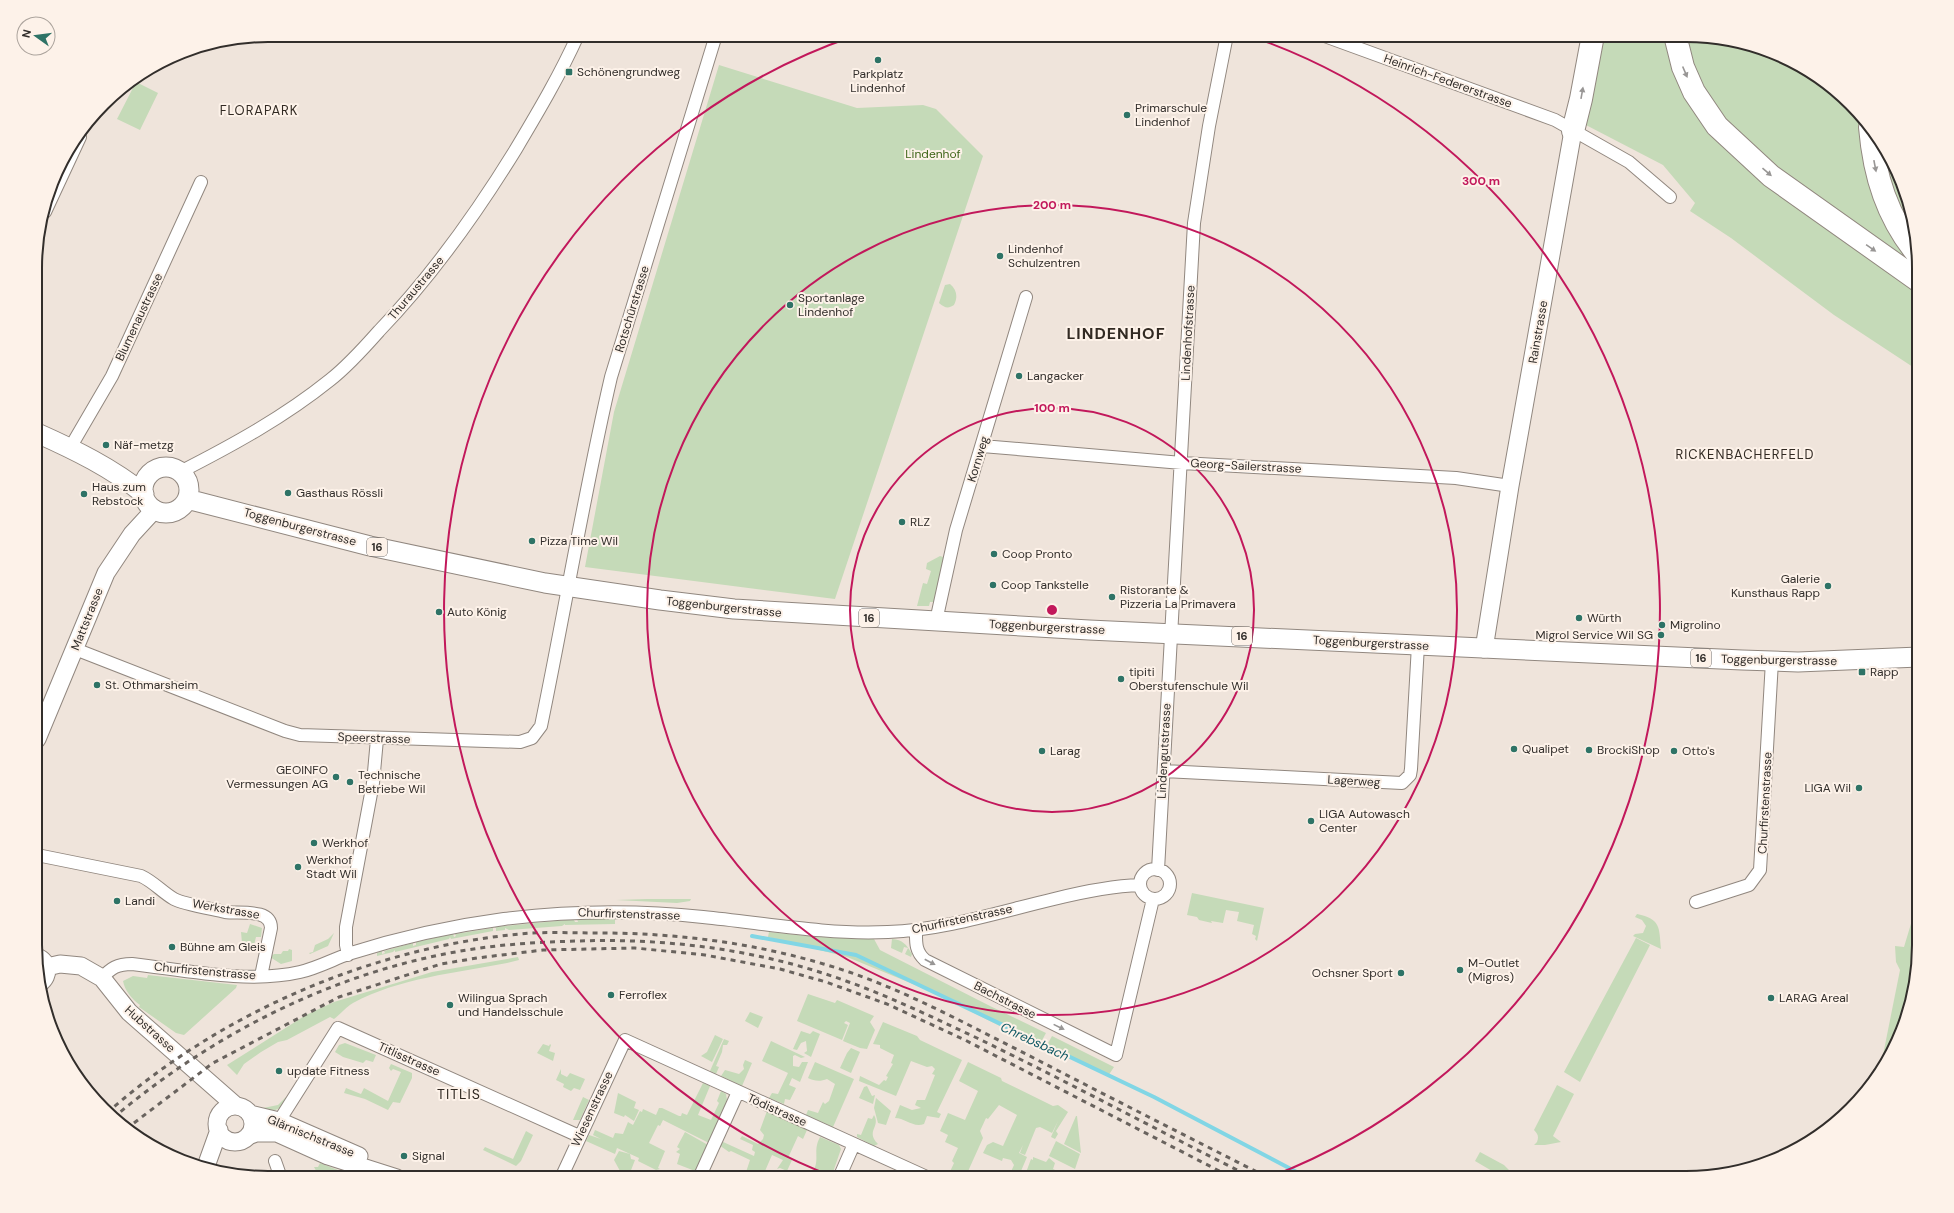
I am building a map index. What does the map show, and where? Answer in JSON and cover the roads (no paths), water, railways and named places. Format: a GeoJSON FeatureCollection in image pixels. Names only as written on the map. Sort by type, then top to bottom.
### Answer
{"type":"FeatureCollection","features":[{"type":"Feature","properties":{"kind":"highway"},"geometry":{"type":"LineString","coordinates":[[1573,131],[1582,99],[1592,42]]}},
{"type":"Feature","properties":{"kind":"highway"},"geometry":{"type":"LineString","coordinates":[[1676,42],[1683,67],[1694,92],[1717,126],[1771,176],[1912,277]]}},
{"type":"Feature","properties":{"kind":"highway"},"geometry":{"type":"LineString","coordinates":[[1872,139],[1875,165],[1883,195],[1900,230],[1911,246]]}},
{"type":"Feature","properties":{"kind":"main road"},"geometry":{"type":"LineString","coordinates":[[42,435],[75,450],[131,469],[154,471],[167,467],[180,472],[185,476],[189,487],[188,499],[177,510],[170,512],[149,502],[126,479],[75,450]]}},
{"type":"Feature","properties":{"kind":"main road"},"geometry":{"type":"LineString","coordinates":[[149,502],[145,482],[154,471]]}},
{"type":"Feature","properties":{"kind":"main road","name":"Toggenburgerstrasse"},"geometry":{"type":"LineString","coordinates":[[188,499],[401,553],[569,587],[660,600],[749,610],[1484,649],[1772,661],[1912,657]]}},
{"type":"Feature","properties":{"kind":"street","name":"Thuraustrasse"},"geometry":{"type":"LineString","coordinates":[[180,472],[227,449],[295,406],[331,380],[394,316],[415,292],[454,241],[498,178],[539,111],[574,42]]}},
{"type":"Feature","properties":{"kind":"street","name":"Rotschürstrasse"},"geometry":{"type":"LineString","coordinates":[[569,587],[599,430],[612,377],[714,42]]}},
{"type":"Feature","properties":{"kind":"street","name":"Lindenhofstrasse"},"geometry":{"type":"LineString","coordinates":[[1171,633],[1182,463],[1194,223],[1209,126],[1226,42]]}},
{"type":"Feature","properties":{"kind":"street","name":"Heinrich-Federerstrasse"},"geometry":{"type":"LineString","coordinates":[[1341,42],[1555,120],[1573,131]]}},
{"type":"Feature","properties":{"kind":"street"},"geometry":{"type":"LineString","coordinates":[[1573,131],[1629,162],[1670,197]]}},
{"type":"Feature","properties":{"kind":"street","name":"Rainstrasse"},"geometry":{"type":"LineString","coordinates":[[1484,649],[1510,486],[1573,131]]}},
{"type":"Feature","properties":{"kind":"street"},"geometry":{"type":"LineString","coordinates":[[57,185],[69,161]]}},
{"type":"Feature","properties":{"kind":"street","name":"Blumenaustrasse"},"geometry":{"type":"LineString","coordinates":[[75,450],[112,376],[202,182]]}},
{"type":"Feature","properties":{"kind":"street","name":"Kornweg"},"geometry":{"type":"LineString","coordinates":[[936,621],[956,530],[1026,297]]}},
{"type":"Feature","properties":{"kind":"street","name":"Georg-Sailerstrasse"},"geometry":{"type":"LineString","coordinates":[[982,446],[1182,463],[1456,478],[1510,486]]}},
{"type":"Feature","properties":{"kind":"street","name":"Mattstrasse"},"geometry":{"type":"LineString","coordinates":[[42,727],[109,567],[132,534],[149,502]]}},
{"type":"Feature","properties":{"kind":"street","name":"Speerstrasse"},"geometry":{"type":"LineString","coordinates":[[74,649],[285,732],[300,735],[377,739],[520,742],[532,738],[541,726],[569,587]]}},
{"type":"Feature","properties":{"kind":"street","name":"Lindengutstrasse"},"geometry":{"type":"LineString","coordinates":[[1158,870],[1171,633]]}},
{"type":"Feature","properties":{"kind":"street","name":"Lagerweg"},"geometry":{"type":"LineString","coordinates":[[1164,770],[1402,783],[1410,775],[1411,769],[1418,645]]}},
{"type":"Feature","properties":{"kind":"street","name":"Churfirstenstrasse"},"geometry":{"type":"LineString","coordinates":[[1696,902],[1749,885],[1760,870],[1772,661]]}},
{"type":"Feature","properties":{"kind":"street"},"geometry":{"type":"LineString","coordinates":[[348,955],[346,945],[346,926],[374,783],[377,739]]}},
{"type":"Feature","properties":{"kind":"street","name":"Werkstrasse"},"geometry":{"type":"LineString","coordinates":[[42,856],[141,876],[153,882],[175,900],[226,912],[264,915],[270,921],[271,928],[261,976]]}},
{"type":"Feature","properties":{"kind":"street"},"geometry":{"type":"LineString","coordinates":[[1149,870],[1158,870],[1165,874],[1169,886],[1168,891],[1162,897],[1154,899],[1145,896],[1140,885],[1142,876],[1145,873],[1149,870]]}},
{"type":"Feature","properties":{"kind":"street","name":"Churfirstenstrasse"},"geometry":{"type":"LineString","coordinates":[[102,978],[115,966],[132,964],[247,977],[301,972],[348,955],[398,940],[465,925],[503,919],[576,912],[605,911],[672,915],[861,932],[916,930],[944,925],[1100,888],[1140,885]]}},
{"type":"Feature","properties":{"kind":"street","name":"Bachstrasse"},"geometry":{"type":"LineString","coordinates":[[916,930],[916,946],[919,954],[925,960],[1116,1055],[1154,899]]}},
{"type":"Feature","properties":{"kind":"street","name":"Hubstrasse"},"geometry":{"type":"LineString","coordinates":[[42,962],[81,966],[102,978],[130,1012],[210,1085],[218,1088],[243,1110]]}},
{"type":"Feature","properties":{"kind":"street"},"geometry":{"type":"LineString","coordinates":[[43,964],[46,977],[44,978]]}},
{"type":"Feature","properties":{"kind":"street","name":"Titlisstrasse"},"geometry":{"type":"LineString","coordinates":[[279,1121],[338,1028],[579,1136]]}},
{"type":"Feature","properties":{"kind":"street","name":"Tödistrasse"},"geometry":{"type":"LineString","coordinates":[[624,1040],[914,1171]]}},
{"type":"Feature","properties":{"kind":"street","name":"Wiesenstrasse"},"geometry":{"type":"LineString","coordinates":[[564,1171],[624,1040]]}},
{"type":"Feature","properties":{"kind":"street"},"geometry":{"type":"LineString","coordinates":[[210,1085],[219,1124],[225,1138],[241,1139]]}},
{"type":"Feature","properties":{"kind":"street"},"geometry":{"type":"LineString","coordinates":[[702,1171],[738,1092]]}},
{"type":"Feature","properties":{"kind":"street"},"geometry":{"type":"LineString","coordinates":[[206,1162],[219,1124],[226,1109],[243,1110],[253,1125],[216,1165]]}},
{"type":"Feature","properties":{"kind":"street","name":"Glärnischstrasse"},"geometry":{"type":"LineString","coordinates":[[243,1110],[279,1121],[372,1162],[385,1171]]}},
{"type":"Feature","properties":{"kind":"street","name":"Glärnischstrasse"},"geometry":{"type":"LineString","coordinates":[[241,1139],[256,1133],[277,1133],[342,1161],[374,1171]]}},
{"type":"Feature","properties":{"kind":"street"},"geometry":{"type":"LineString","coordinates":[[842,1171],[854,1144]]}},
{"type":"Feature","properties":{"kind":"street"},"geometry":{"type":"LineString","coordinates":[[275,1161],[279,1171]]}},
{"type":"Feature","properties":{"kind":"waterway","name":"Chrebsbach"},"geometry":{"type":"LineString","coordinates":[[752,936],[856,955],[1154,1097],[1295,1171]]}},
{"type":"Feature","properties":{"kind":"railway"},"geometry":{"type":"LineString","coordinates":[[112,1109],[152,1076],[200,1044],[251,1014],[304,989],[359,968],[416,952],[473,940],[531,933],[663,935],[726,942],[757,948],[819,963],[872,980],[961,1021],[1255,1171]]}},
{"type":"Feature","properties":{"kind":"railway"},"geometry":{"type":"LineString","coordinates":[[118,1114],[152,1087],[192,1059],[235,1033],[279,1010],[324,990],[371,973],[418,960],[495,946],[578,941],[646,942],[680,944],[748,954],[814,970],[863,987],[977,1038],[1239,1171]]}},
{"type":"Feature","properties":{"kind":"railway"},"geometry":{"type":"LineString","coordinates":[[131,1125],[213,1063],[339,997],[441,964],[477,958],[543,950],[635,948],[705,955],[780,969],[826,982],[887,1004],[965,1040],[1219,1171]]}},
{"type":"Feature","properties":{"kind":"place","name":"Parkplatz Lindenhof"},"geometry":{"type":"Point","coordinates":[878,60]}},
{"type":"Feature","properties":{"kind":"place","name":"Schönengrundweg"},"geometry":{"type":"Point","coordinates":[569,72]}},
{"type":"Feature","properties":{"kind":"place","name":"Primarschule Lindenhof"},"geometry":{"type":"Point","coordinates":[1127,115]}},
{"type":"Feature","properties":{"kind":"place","name":"Lindenhof Schulzentren"},"geometry":{"type":"Point","coordinates":[1000,256]}},
{"type":"Feature","properties":{"kind":"place","name":"Sportanlage Lindenhof"},"geometry":{"type":"Point","coordinates":[790,305]}},
{"type":"Feature","properties":{"kind":"place","name":"Langacker"},"geometry":{"type":"Point","coordinates":[1019,376]}},
{"type":"Feature","properties":{"kind":"place","name":"Näf-metzg"},"geometry":{"type":"Point","coordinates":[106,445]}},
{"type":"Feature","properties":{"kind":"place","name":"Gasthaus Rössli"},"geometry":{"type":"Point","coordinates":[288,493]}},
{"type":"Feature","properties":{"kind":"place","name":"Haus zum Rebstock"},"geometry":{"type":"Point","coordinates":[84,494]}},
{"type":"Feature","properties":{"kind":"place","name":"RLZ"},"geometry":{"type":"Point","coordinates":[902,522]}},
{"type":"Feature","properties":{"kind":"place","name":"Pizza Time Wil"},"geometry":{"type":"Point","coordinates":[532,541]}},
{"type":"Feature","properties":{"kind":"place","name":"Coop Pronto"},"geometry":{"type":"Point","coordinates":[994,554]}},
{"type":"Feature","properties":{"kind":"place","name":"Coop Tankstelle"},"geometry":{"type":"Point","coordinates":[993,585]}},
{"type":"Feature","properties":{"kind":"place","name":"Galerie Kunsthaus Rapp"},"geometry":{"type":"Point","coordinates":[1828,586]}},
{"type":"Feature","properties":{"kind":"place","name":"Ristorante & Pizzeria La Primavera"},"geometry":{"type":"Point","coordinates":[1112,597]}},
{"type":"Feature","properties":{"kind":"place","name":"Auto König"},"geometry":{"type":"Point","coordinates":[439,612]}},
{"type":"Feature","properties":{"kind":"place","name":"Würth"},"geometry":{"type":"Point","coordinates":[1579,618]}},
{"type":"Feature","properties":{"kind":"place","name":"Migrolino"},"geometry":{"type":"Point","coordinates":[1662,625]}},
{"type":"Feature","properties":{"kind":"place","name":"Migrol Service Wil SG"},"geometry":{"type":"Point","coordinates":[1661,635]}},
{"type":"Feature","properties":{"kind":"place","name":"Rapp"},"geometry":{"type":"Point","coordinates":[1862,672]}},
{"type":"Feature","properties":{"kind":"place","name":"tipiti Oberstufenschule Wil"},"geometry":{"type":"Point","coordinates":[1121,679]}},
{"type":"Feature","properties":{"kind":"place","name":"St. Othmarsheim"},"geometry":{"type":"Point","coordinates":[97,685]}},
{"type":"Feature","properties":{"kind":"place","name":"Qualipet"},"geometry":{"type":"Point","coordinates":[1514,749]}},
{"type":"Feature","properties":{"kind":"place","name":"BrockiShop"},"geometry":{"type":"Point","coordinates":[1589,750]}},
{"type":"Feature","properties":{"kind":"place","name":"Larag"},"geometry":{"type":"Point","coordinates":[1042,751]}},
{"type":"Feature","properties":{"kind":"place","name":"Otto's"},"geometry":{"type":"Point","coordinates":[1674,751]}},
{"type":"Feature","properties":{"kind":"place","name":"GEOINFO Vermessungen AG"},"geometry":{"type":"Point","coordinates":[336,777]}},
{"type":"Feature","properties":{"kind":"place","name":"Technische Betriebe Wil"},"geometry":{"type":"Point","coordinates":[350,782]}},
{"type":"Feature","properties":{"kind":"place","name":"LIGA Wil"},"geometry":{"type":"Point","coordinates":[1859,788]}},
{"type":"Feature","properties":{"kind":"place","name":"LIGA Autowasch Center"},"geometry":{"type":"Point","coordinates":[1311,821]}},
{"type":"Feature","properties":{"kind":"place","name":"Werkhof"},"geometry":{"type":"Point","coordinates":[314,843]}},
{"type":"Feature","properties":{"kind":"place","name":"Werkhof Stadt Wil"},"geometry":{"type":"Point","coordinates":[298,867]}},
{"type":"Feature","properties":{"kind":"place","name":"Landi"},"geometry":{"type":"Point","coordinates":[117,901]}},
{"type":"Feature","properties":{"kind":"place","name":"Bühne am Gleis"},"geometry":{"type":"Point","coordinates":[172,947]}},
{"type":"Feature","properties":{"kind":"place","name":"M-Outlet (Migros)"},"geometry":{"type":"Point","coordinates":[1460,970]}},
{"type":"Feature","properties":{"kind":"place","name":"Ochsner Sport"},"geometry":{"type":"Point","coordinates":[1401,973]}},
{"type":"Feature","properties":{"kind":"place","name":"Ferroflex"},"geometry":{"type":"Point","coordinates":[611,995]}},
{"type":"Feature","properties":{"kind":"place","name":"LARAG Areal"},"geometry":{"type":"Point","coordinates":[1771,998]}},
{"type":"Feature","properties":{"kind":"place","name":"Wilingua Sprach und Handelsschule"},"geometry":{"type":"Point","coordinates":[450,1005]}},
{"type":"Feature","properties":{"kind":"place","name":"update Fitness"},"geometry":{"type":"Point","coordinates":[279,1071]}},
{"type":"Feature","properties":{"kind":"place","name":"Signal"},"geometry":{"type":"Point","coordinates":[404,1156]}},
{"type":"Feature","properties":{"kind":"district","name":"FLORAPARK"},"geometry":{"type":"Point","coordinates":[259,110]}},
{"type":"Feature","properties":{"kind":"district","name":"LINDENHOF"},"geometry":{"type":"Point","coordinates":[1116,333]}},
{"type":"Feature","properties":{"kind":"district","name":"RICKENBACHERFELD"},"geometry":{"type":"Point","coordinates":[1745,454]}},
{"type":"Feature","properties":{"kind":"district","name":"TITLIS"},"geometry":{"type":"Point","coordinates":[459,1094]}},
{"type":"Feature","properties":{"kind":"park label","name":"Lindenhof"},"geometry":{"type":"Point","coordinates":[933,154]}}]}
